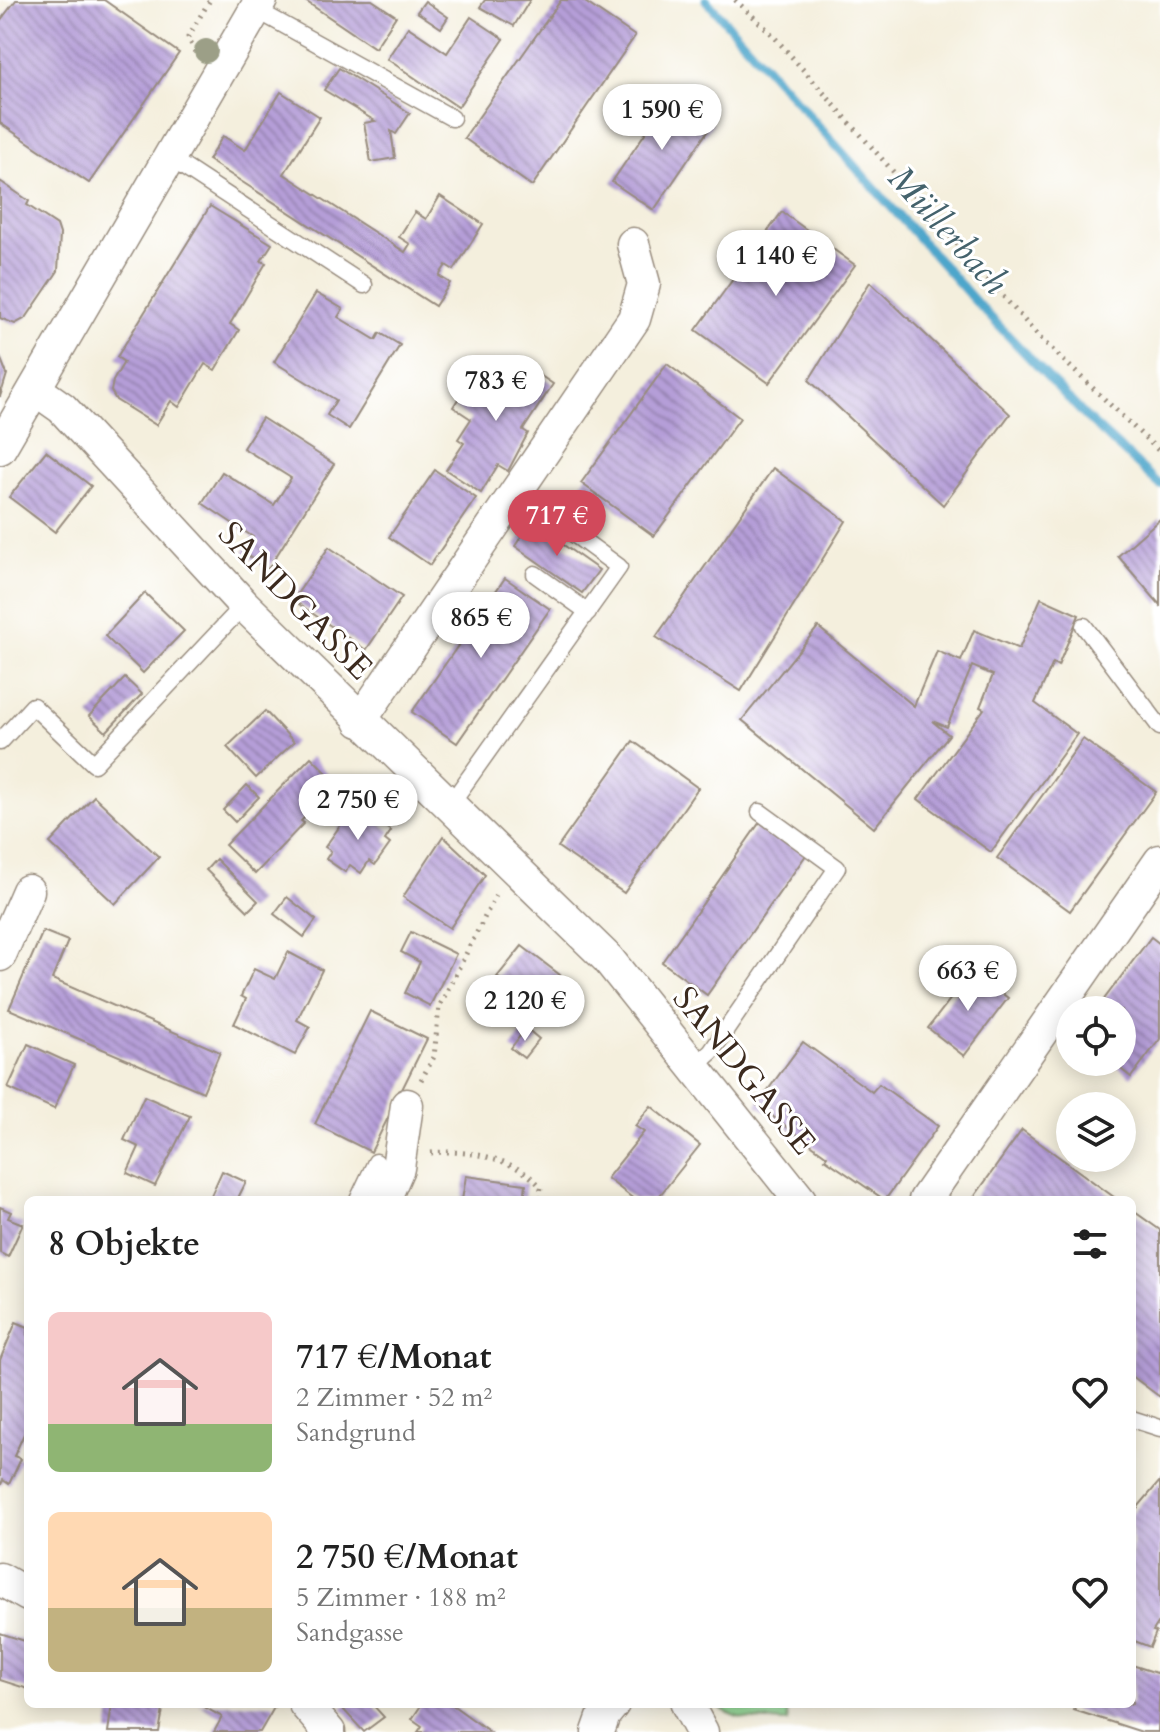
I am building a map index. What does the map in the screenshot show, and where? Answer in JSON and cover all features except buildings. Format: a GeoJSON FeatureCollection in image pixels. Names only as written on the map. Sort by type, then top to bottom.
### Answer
{"type":"FeatureCollection","features":[{"type":"Feature","properties":{"kind":"street"},"geometry":{"type":"LineString","coordinates":[[0,448],[258,4]]}},
{"type":"Feature","properties":{"kind":"street"},"geometry":{"type":"LineString","coordinates":[[360,721],[634,319],[644,284],[633,244]]}},
{"type":"Feature","properties":{"kind":"street","name":"SANDGASSE"},"geometry":{"type":"LineString","coordinates":[[35,389],[62,408],[244,605],[360,721],[608,959],[797,1196]]}},
{"type":"Feature","properties":{"kind":"street"},"geometry":{"type":"LineString","coordinates":[[928,1196],[1160,861]]}},
{"type":"Feature","properties":{"kind":"street"},"geometry":{"type":"LineString","coordinates":[[0,955],[28,891]]}},
{"type":"Feature","properties":{"kind":"street"},"geometry":{"type":"LineString","coordinates":[[384,1196],[387,1165],[407,1105]]}},
{"type":"Feature","properties":{"kind":"street"},"geometry":{"type":"LineString","coordinates":[[0,1579],[24,1593]]}},
{"type":"Feature","properties":{"kind":"street"},"geometry":{"type":"LineString","coordinates":[[308,1708],[329,1732]]}},
{"type":"Feature","properties":{"kind":"street"},"geometry":{"type":"LineString","coordinates":[[598,1732],[610,1708]]}},
{"type":"Feature","properties":{"kind":"street"},"geometry":{"type":"LineString","coordinates":[[689,1708],[702,1732]]}},
{"type":"Feature","properties":{"kind":"lane"},"geometry":{"type":"LineString","coordinates":[[258,4],[452,118]]}},
{"type":"Feature","properties":{"kind":"lane"},"geometry":{"type":"LineString","coordinates":[[170,158],[364,285]]}},
{"type":"Feature","properties":{"kind":"lane"},"geometry":{"type":"LineString","coordinates":[[449,806],[619,567],[544,512]]}},
{"type":"Feature","properties":{"kind":"lane"},"geometry":{"type":"LineString","coordinates":[[535,574],[588,612]]}},
{"type":"Feature","properties":{"kind":"lane"},"geometry":{"type":"LineString","coordinates":[[0,742],[33,706],[94,764],[244,605]]}},
{"type":"Feature","properties":{"kind":"lane"},"geometry":{"type":"LineString","coordinates":[[1084,626],[1160,727]]}},
{"type":"Feature","properties":{"kind":"lane"},"geometry":{"type":"LineString","coordinates":[[694,1067],[711,1052],[837,868],[760,812]]}},
{"type":"Feature","properties":{"kind":"lane"},"geometry":{"type":"LineString","coordinates":[[361,1196],[387,1165]]}},
{"type":"Feature","properties":{"kind":"lane"},"geometry":{"type":"LineString","coordinates":[[1136,1420],[1160,1428]]}},
{"type":"Feature","properties":{"kind":"path"},"geometry":{"type":"LineString","coordinates":[[197,57],[188,37],[210,0]]}},
{"type":"Feature","properties":{"kind":"path"},"geometry":{"type":"LineString","coordinates":[[735,0],[769,31],[1039,337],[1160,452]]}},
{"type":"Feature","properties":{"kind":"path"},"geometry":{"type":"LineString","coordinates":[[407,1105],[434,1057],[439,1007],[504,879]]}},
{"type":"Feature","properties":{"kind":"path"},"geometry":{"type":"LineString","coordinates":[[387,1165],[424,1154],[454,1150],[477,1154],[535,1179],[541,1187],[540,1196]]}},
{"type":"Feature","properties":{"kind":"green space"},"geometry":{"type":"Polygon","coordinates":[[[721,1708],[786,1708],[788,1722],[740,1718],[721,1708]]]}},
{"type":"Feature","properties":{"kind":"waterway","name":"Müllerbach"},"geometry":{"type":"LineString","coordinates":[[706,0],[976,302],[1087,418],[1160,485]]}}]}
